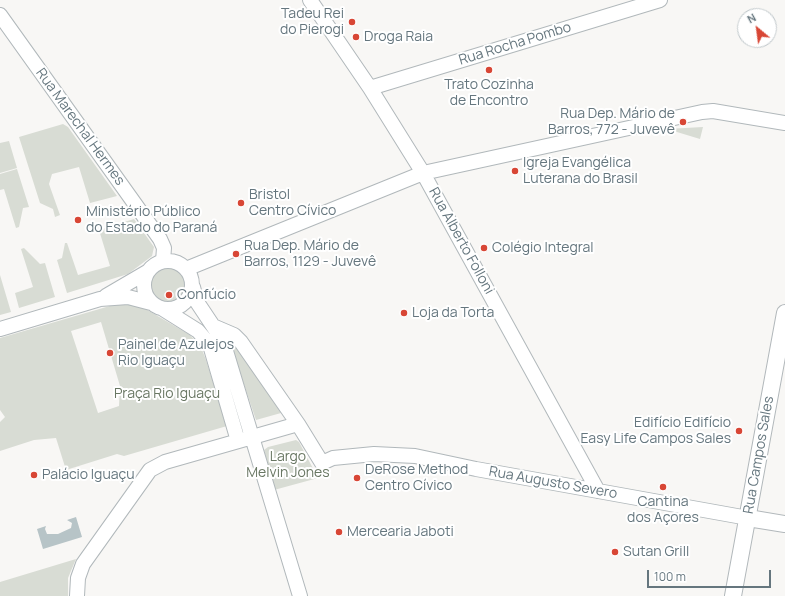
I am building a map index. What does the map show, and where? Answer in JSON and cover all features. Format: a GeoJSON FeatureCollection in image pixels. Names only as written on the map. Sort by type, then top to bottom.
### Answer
{"type":"FeatureCollection","features":[{"type":"Feature","properties":{"kind":"main road","name":"Rua Alberto Folloni"},"geometry":{"type":"LineString","coordinates":[[310,0],[370,88],[423,173],[598,491]]}},
{"type":"Feature","properties":{"kind":"main road","name":"Rua Rocha Pombo"},"geometry":{"type":"LineString","coordinates":[[370,88],[660,0]]}},
{"type":"Feature","properties":{"kind":"main road","name":"Rua Marechal Hermes"},"geometry":{"type":"LineString","coordinates":[[0,15],[160,239],[164,248],[163,262]]}},
{"type":"Feature","properties":{"kind":"main road"},"geometry":{"type":"LineString","coordinates":[[186,269],[423,173],[702,112],[713,111],[785,123]]}},
{"type":"Feature","properties":{"kind":"main road"},"geometry":{"type":"LineString","coordinates":[[100,299],[148,272],[157,264],[163,262],[175,262],[186,269],[190,275],[197,302],[213,326],[226,351],[245,439]]}},
{"type":"Feature","properties":{"kind":"main road"},"geometry":{"type":"LineString","coordinates":[[148,272],[144,285],[147,298],[157,306],[198,331],[210,345],[245,439],[300,596]]}},
{"type":"Feature","properties":{"kind":"main road"},"geometry":{"type":"LineString","coordinates":[[0,329],[100,299],[128,297],[170,310],[182,305],[188,300],[193,288]]}},
{"type":"Feature","properties":{"kind":"main road","name":"Rua Campos Sales"},"geometry":{"type":"LineString","coordinates":[[732,596],[748,518],[785,313]]}},
{"type":"Feature","properties":{"kind":"main road"},"geometry":{"type":"LineString","coordinates":[[77,596],[78,578],[86,559],[150,470],[165,462],[298,424],[241,342],[234,335],[213,326]]}},
{"type":"Feature","properties":{"kind":"main road","name":"Rua Augusto Severo"},"geometry":{"type":"LineString","coordinates":[[298,424],[322,462],[333,458],[374,454],[415,456],[476,469],[785,524]]}},
{"type":"Feature","properties":{"kind":"green space"},"geometry":{"type":"Polygon","coordinates":[[[63,124],[68,127],[117,196],[90,203],[79,167],[52,174],[49,184],[60,215],[55,217],[53,209],[40,203],[19,137],[63,124]]]}},
{"type":"Feature","properties":{"kind":"green space"},"geometry":{"type":"Polygon","coordinates":[[[703,127],[700,139],[667,129],[703,127]]]}},
{"type":"Feature","properties":{"kind":"green space"},"geometry":{"type":"Polygon","coordinates":[[[9,141],[17,168],[0,173],[0,143],[9,141]]]}},
{"type":"Feature","properties":{"kind":"green space"},"geometry":{"type":"Polygon","coordinates":[[[17,169],[29,207],[23,208],[19,227],[16,228],[4,189],[0,190],[0,174],[17,169]]]}},
{"type":"Feature","properties":{"kind":"green space"},"geometry":{"type":"Polygon","coordinates":[[[134,219],[154,247],[152,256],[128,274],[67,293],[57,260],[62,258],[65,243],[67,243],[78,275],[110,266],[99,230],[134,219]]]}},
{"type":"Feature","properties":{"kind":"green space"},"geometry":{"type":"Polygon","coordinates":[[[24,248],[40,264],[45,263],[55,297],[19,308],[15,293],[33,287],[21,249],[24,248]]]}},
{"type":"Feature","properties":{"kind":"green space"},"geometry":{"type":"Polygon","coordinates":[[[164,266],[172,266],[179,269],[185,275],[188,286],[185,297],[179,303],[172,306],[164,306],[157,303],[151,297],[148,290],[148,282],[151,275],[157,269],[164,266]]]}},
{"type":"Feature","properties":{"kind":"green space"},"geometry":{"type":"Polygon","coordinates":[[[0,275],[11,312],[0,315],[0,275]]]}},
{"type":"Feature","properties":{"kind":"green space","name":"Praça Rio Iguaçu"},"geometry":{"type":"Polygon","coordinates":[[[120,303],[144,308],[190,335],[201,347],[227,426],[124,456],[117,454],[66,470],[56,438],[34,440],[0,451],[0,422],[5,417],[0,410],[0,338],[120,303]],[[101,322],[71,331],[98,413],[119,406],[120,386],[101,322]]]}},
{"type":"Feature","properties":{"kind":"green space"},"geometry":{"type":"Polygon","coordinates":[[[235,346],[239,347],[281,413],[256,420],[232,349],[235,346]]]}},
{"type":"Feature","properties":{"kind":"green space","name":"Largo Melvin Jones"},"geometry":{"type":"Polygon","coordinates":[[[296,440],[299,442],[318,478],[274,490],[264,450],[268,447],[296,440]]]}},
{"type":"Feature","properties":{"kind":"green space"},"geometry":{"type":"Polygon","coordinates":[[[76,559],[68,578],[68,596],[0,596],[0,582],[76,559]]]}},
{"type":"Feature","properties":{"kind":"shaded area"},"geometry":{"type":"Polygon","coordinates":[[[76,517],[82,537],[43,549],[37,529],[46,526],[45,529],[47,534],[58,534],[71,528],[72,523],[67,520],[76,517]]]}},
{"type":"Feature","properties":{"kind":"place","name":"Tadeu Rei do Pierogi"},"geometry":{"type":"Point","coordinates":[352,22]}},
{"type":"Feature","properties":{"kind":"place","name":"Droga Raia"},"geometry":{"type":"Point","coordinates":[356,37]}},
{"type":"Feature","properties":{"kind":"place","name":"Trato Cozinha de Encontro"},"geometry":{"type":"Point","coordinates":[489,70]}},
{"type":"Feature","properties":{"kind":"place","name":"Rua Dep. Mário de Barros, 772 - Juvevê"},"geometry":{"type":"Point","coordinates":[683,122]}},
{"type":"Feature","properties":{"kind":"place","name":"Igreja Evangélica Luterana do Brasil"},"geometry":{"type":"Point","coordinates":[515,171]}},
{"type":"Feature","properties":{"kind":"place","name":"Bristol Centro Cívico"},"geometry":{"type":"Point","coordinates":[241,203]}},
{"type":"Feature","properties":{"kind":"place","name":"Ministério Público do Estado do Paraná"},"geometry":{"type":"Point","coordinates":[78,220]}},
{"type":"Feature","properties":{"kind":"place","name":"Colégio Integral"},"geometry":{"type":"Point","coordinates":[484,248]}},
{"type":"Feature","properties":{"kind":"place","name":"Rua Dep. Mário de Barros, 1129 - Juvevê"},"geometry":{"type":"Point","coordinates":[236,254]}},
{"type":"Feature","properties":{"kind":"place","name":"Confúcio"},"geometry":{"type":"Point","coordinates":[169,295]}},
{"type":"Feature","properties":{"kind":"place","name":"Loja da Torta"},"geometry":{"type":"Point","coordinates":[404,313]}},
{"type":"Feature","properties":{"kind":"place","name":"Painel de Azulejos Rio Iguaçu"},"geometry":{"type":"Point","coordinates":[110,353]}},
{"type":"Feature","properties":{"kind":"place","name":"Edifício Edifício Easy Life Campos Sales"},"geometry":{"type":"Point","coordinates":[739,431]}},
{"type":"Feature","properties":{"kind":"place","name":"Palácio Iguaçu"},"geometry":{"type":"Point","coordinates":[34,475]}},
{"type":"Feature","properties":{"kind":"place","name":"DeRose Method Centro Cívico"},"geometry":{"type":"Point","coordinates":[357,478]}},
{"type":"Feature","properties":{"kind":"place","name":"Cantina dos Açores"},"geometry":{"type":"Point","coordinates":[663,487]}},
{"type":"Feature","properties":{"kind":"place","name":"Mercearia Jaboti"},"geometry":{"type":"Point","coordinates":[339,532]}},
{"type":"Feature","properties":{"kind":"place","name":"Sutan Grill"},"geometry":{"type":"Point","coordinates":[615,552]}}]}
